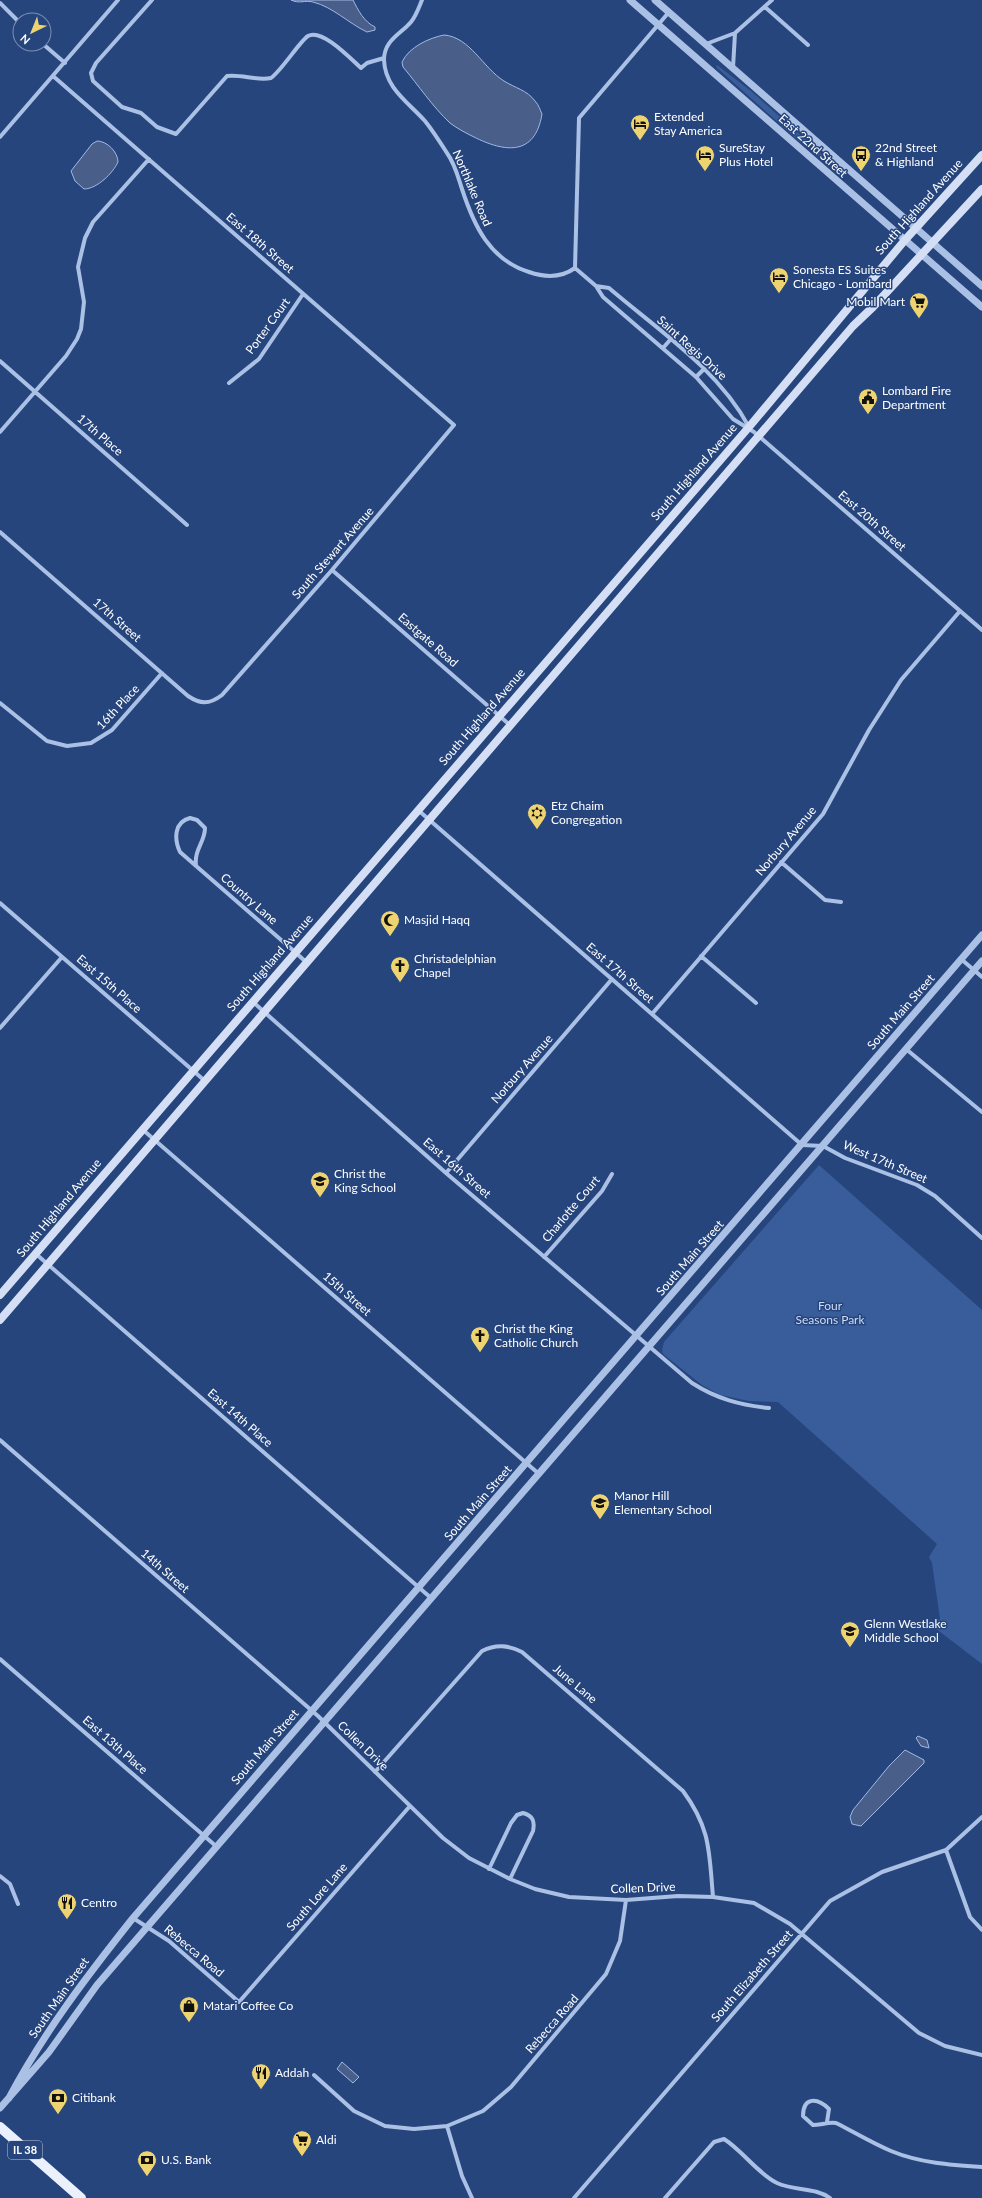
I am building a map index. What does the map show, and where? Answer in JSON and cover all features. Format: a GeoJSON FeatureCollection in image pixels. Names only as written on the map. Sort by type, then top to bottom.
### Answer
{"type":"FeatureCollection","features":[{"type":"Feature","properties":{"kind":"main road","name":"South Highland Avenue"},"geometry":{"type":"LineString","coordinates":[[0,1295],[142,1128],[749,427],[915,228],[982,155]]}},
{"type":"Feature","properties":{"kind":"main road"},"geometry":{"type":"LineString","coordinates":[[0,1320],[308,963],[853,326],[932,244],[982,189]]}},
{"type":"Feature","properties":{"kind":"main road","name":"IL 38"},"geometry":{"type":"LineString","coordinates":[[0,2127],[81,2198]]}},
{"type":"Feature","properties":{"kind":"street"},"geometry":{"type":"LineString","coordinates":[[0,137],[118,0]]}},
{"type":"Feature","properties":{"kind":"street"},"geometry":{"type":"LineString","coordinates":[[152,0],[96,63],[91,73],[93,81],[122,107],[141,113],[157,127],[167,132],[176,134],[227,76],[237,75],[264,80],[271,78],[308,36],[317,34],[326,38],[362,68],[368,63],[384,58],[388,45],[397,33],[411,22],[422,0]]}},
{"type":"Feature","properties":{"kind":"street","name":"East 22nd Street"},"geometry":{"type":"LineString","coordinates":[[630,0],[982,308]]}},
{"type":"Feature","properties":{"kind":"street","name":"East 22nd Street"},"geometry":{"type":"LineString","coordinates":[[655,0],[932,244],[982,286]]}},
{"type":"Feature","properties":{"kind":"street"},"geometry":{"type":"LineString","coordinates":[[706,44],[735,32],[772,0]]}},
{"type":"Feature","properties":{"kind":"street"},"geometry":{"type":"LineString","coordinates":[[0,3],[12,14]]}},
{"type":"Feature","properties":{"kind":"street"},"geometry":{"type":"LineString","coordinates":[[764,7],[808,45]]}},
{"type":"Feature","properties":{"kind":"street"},"geometry":{"type":"LineString","coordinates":[[575,268],[579,118],[669,12]]}},
{"type":"Feature","properties":{"kind":"street"},"geometry":{"type":"LineString","coordinates":[[733,68],[735,32]]}},
{"type":"Feature","properties":{"kind":"street"},"geometry":{"type":"LineString","coordinates":[[51,52],[64,63]]}},
{"type":"Feature","properties":{"kind":"street","name":"Northlake Road"},"geometry":{"type":"LineString","coordinates":[[384,58],[386,72],[393,87],[402,100],[424,120],[451,158],[474,223],[492,248],[511,264],[537,275],[564,275],[575,268]]}},
{"type":"Feature","properties":{"kind":"street","name":"East 18th Street"},"geometry":{"type":"LineString","coordinates":[[53,76],[454,425]]}},
{"type":"Feature","properties":{"kind":"street"},"geometry":{"type":"LineString","coordinates":[[0,432],[71,350],[81,329],[84,302],[78,267],[88,229],[149,159]]}},
{"type":"Feature","properties":{"kind":"street","name":"Saint Regis Drive"},"geometry":{"type":"LineString","coordinates":[[575,268],[596,286],[603,297],[696,377],[733,419],[749,427]]}},
{"type":"Feature","properties":{"kind":"street","name":"Saint Regis Drive"},"geometry":{"type":"LineString","coordinates":[[596,286],[609,288],[704,369],[741,413],[749,427]]}},
{"type":"Feature","properties":{"kind":"street","name":"Porter Court"},"geometry":{"type":"LineString","coordinates":[[230,383],[259,359],[303,294]]}},
{"type":"Feature","properties":{"kind":"street"},"geometry":{"type":"LineString","coordinates":[[663,348],[670,340]]}},
{"type":"Feature","properties":{"kind":"street","name":"17th Place"},"geometry":{"type":"LineString","coordinates":[[0,361],[187,525]]}},
{"type":"Feature","properties":{"kind":"street"},"geometry":{"type":"LineString","coordinates":[[696,377],[704,369]]}},
{"type":"Feature","properties":{"kind":"street","name":"South Stewart Avenue"},"geometry":{"type":"LineString","coordinates":[[225,692],[332,570],[454,425]]}},
{"type":"Feature","properties":{"kind":"street","name":"East 20th Street"},"geometry":{"type":"LineString","coordinates":[[749,427],[982,630]]}},
{"type":"Feature","properties":{"kind":"street","name":"17th Street"},"geometry":{"type":"LineString","coordinates":[[0,532],[188,696],[197,702],[211,702],[225,692]]}},
{"type":"Feature","properties":{"kind":"street","name":"Eastgate Road"},"geometry":{"type":"LineString","coordinates":[[332,570],[511,726]]}},
{"type":"Feature","properties":{"kind":"street","name":"Norbury Avenue"},"geometry":{"type":"LineString","coordinates":[[652,1014],[823,814],[900,680],[960,611]]}},
{"type":"Feature","properties":{"kind":"street","name":"16th Place"},"geometry":{"type":"LineString","coordinates":[[0,703],[47,741],[67,746],[91,743],[112,730],[162,673]]}},
{"type":"Feature","properties":{"kind":"street","name":"East 17th Street"},"geometry":{"type":"LineString","coordinates":[[417,810],[802,1146]]}},
{"type":"Feature","properties":{"kind":"street","name":"Country Lane"},"geometry":{"type":"LineString","coordinates":[[196,866],[195,856],[205,833],[204,828],[197,820],[190,818],[181,822],[178,827],[177,845],[180,852],[196,866],[295,952],[308,963]]}},
{"type":"Feature","properties":{"kind":"street"},"geometry":{"type":"LineString","coordinates":[[781,862],[825,900],[841,902]]}},
{"type":"Feature","properties":{"kind":"street","name":"East 15th Place"},"geometry":{"type":"LineString","coordinates":[[0,903],[205,1081]]}},
{"type":"Feature","properties":{"kind":"street","name":"South Main Street"},"geometry":{"type":"LineString","coordinates":[[9,2098],[25,2067],[67,2002],[133,1918],[802,1146],[982,935]]}},
{"type":"Feature","properties":{"kind":"street"},"geometry":{"type":"LineString","coordinates":[[701,956],[756,1003]]}},
{"type":"Feature","properties":{"kind":"street"},"geometry":{"type":"LineString","coordinates":[[0,1028],[62,957]]}},
{"type":"Feature","properties":{"kind":"street"},"geometry":{"type":"LineString","coordinates":[[962,959],[982,977]]}},
{"type":"Feature","properties":{"kind":"street","name":"South Main Street"},"geometry":{"type":"LineString","coordinates":[[0,2108],[49,2052],[97,1985],[982,961]]}},
{"type":"Feature","properties":{"kind":"street","name":"Norbury Avenue"},"geometry":{"type":"LineString","coordinates":[[446,1173],[612,979]]}},
{"type":"Feature","properties":{"kind":"street","name":"East 16th Street"},"geometry":{"type":"LineString","coordinates":[[252,1002],[446,1173],[692,1383],[709,1394],[747,1406],[769,1408]]}},
{"type":"Feature","properties":{"kind":"street"},"geometry":{"type":"LineString","coordinates":[[906,1049],[982,1112]]}},
{"type":"Feature","properties":{"kind":"street","name":"15th Street"},"geometry":{"type":"LineString","coordinates":[[142,1128],[539,1474]]}},
{"type":"Feature","properties":{"kind":"street","name":"West 17th Street"},"geometry":{"type":"LineString","coordinates":[[802,1146],[823,1146],[845,1158],[893,1175],[926,1190],[982,1238]]}},
{"type":"Feature","properties":{"kind":"street","name":"Charlotte Court"},"geometry":{"type":"LineString","coordinates":[[544,1257],[602,1191],[612,1174]]}},
{"type":"Feature","properties":{"kind":"street","name":"East 14th Place"},"geometry":{"type":"LineString","coordinates":[[35,1254],[431,1598]]}},
{"type":"Feature","properties":{"kind":"street","name":"14th Street"},"geometry":{"type":"LineString","coordinates":[[0,1440],[318,1716]]}},
{"type":"Feature","properties":{"kind":"street","name":"June Lane"},"geometry":{"type":"LineString","coordinates":[[375,1772],[482,1651],[500,1646],[512,1647],[522,1652],[683,1791],[698,1815],[708,1840],[713,1897]]}},
{"type":"Feature","properties":{"kind":"street","name":"East 13th Place"},"geometry":{"type":"LineString","coordinates":[[0,1659],[217,1847]]}},
{"type":"Feature","properties":{"kind":"street","name":"Collen Drive"},"geometry":{"type":"LineString","coordinates":[[318,1716],[410,1806],[459,1851],[510,1879],[535,1889],[569,1897],[626,1900],[678,1896],[713,1897],[754,1903],[778,1915],[802,1933],[919,2033],[945,2046],[982,2055]]}},
{"type":"Feature","properties":{"kind":"street","name":"South Lore Lane"},"geometry":{"type":"LineString","coordinates":[[239,2002],[410,1806]]}},
{"type":"Feature","properties":{"kind":"street"},"geometry":{"type":"LineString","coordinates":[[489,1868],[513,1819],[523,1813],[528,1814],[533,1818],[535,1824],[510,1879]]}},
{"type":"Feature","properties":{"kind":"street","name":"South Elizabeth Street"},"geometry":{"type":"LineString","coordinates":[[574,2198],[830,1901],[856,1885],[882,1872],[946,1850],[982,1817]]}},
{"type":"Feature","properties":{"kind":"street"},"geometry":{"type":"LineString","coordinates":[[946,1850],[970,1917],[982,1930]]}},
{"type":"Feature","properties":{"kind":"street"},"geometry":{"type":"LineString","coordinates":[[0,1876],[10,1884],[18,1904]]}},
{"type":"Feature","properties":{"kind":"street","name":"Rebecca Road"},"geometry":{"type":"LineString","coordinates":[[314,2075],[354,2111],[385,2126],[414,2129],[448,2126],[474,2116],[499,2099],[600,1983],[617,1953],[626,1900]]}},
{"type":"Feature","properties":{"kind":"street","name":"Rebecca Road"},"geometry":{"type":"LineString","coordinates":[[133,1918],[148,1926],[169,1942],[239,2002]]}},
{"type":"Feature","properties":{"kind":"street"},"geometry":{"type":"LineString","coordinates":[[827,2122],[829,2109],[817,2100],[811,2100],[806,2104],[803,2116],[813,2125],[820,2125],[827,2122],[836,2124],[891,2151],[945,2165],[982,2166]]}},
{"type":"Feature","properties":{"kind":"street"},"geometry":{"type":"LineString","coordinates":[[448,2126],[462,2176],[472,2198]]}},
{"type":"Feature","properties":{"kind":"street"},"geometry":{"type":"LineString","coordinates":[[665,2198],[714,2142],[724,2139],[775,2182],[786,2187],[824,2193],[830,2198]]}},
{"type":"Feature","properties":{"kind":"green space"},"geometry":{"type":"Polygon","coordinates":[[[717,65],[751,91],[845,175],[844,176],[800,142],[716,67],[717,65]]]}},
{"type":"Feature","properties":{"kind":"green space","name":"Four Seasons Park"},"geometry":{"type":"Polygon","coordinates":[[[819,1165],[982,1310],[982,1664],[935,1628],[935,1621],[940,1619],[932,1563],[929,1557],[937,1544],[778,1402],[749,1401],[720,1395],[702,1385],[663,1354],[662,1350],[664,1342],[819,1165]]]}},
{"type":"Feature","properties":{"kind":"shaded area"},"geometry":{"type":"Polygon","coordinates":[[[291,0],[353,0],[362,15],[371,25],[375,27],[375,30],[367,32],[320,4],[291,0]]]}},
{"type":"Feature","properties":{"kind":"shaded area"},"geometry":{"type":"Polygon","coordinates":[[[444,35],[461,41],[469,47],[496,75],[532,97],[542,114],[533,138],[525,144],[517,147],[507,148],[496,146],[474,137],[456,127],[437,110],[403,67],[402,62],[409,52],[420,44],[432,38],[444,35]]]}},
{"type":"Feature","properties":{"kind":"shaded area"},"geometry":{"type":"Polygon","coordinates":[[[97,141],[101,141],[108,145],[114,151],[118,158],[118,162],[104,180],[94,186],[84,189],[75,181],[71,171],[92,144],[97,141]]]}},
{"type":"Feature","properties":{"kind":"shaded area"},"geometry":{"type":"Polygon","coordinates":[[[918,1736],[927,1740],[929,1748],[921,1746],[916,1738],[918,1736]]]}},
{"type":"Feature","properties":{"kind":"shaded area"},"geometry":{"type":"Polygon","coordinates":[[[905,1750],[924,1760],[924,1763],[861,1826],[852,1824],[850,1817],[853,1810],[889,1766],[905,1750]]]}},
{"type":"Feature","properties":{"kind":"shaded area"},"geometry":{"type":"Polygon","coordinates":[[[342,2062],[359,2077],[353,2083],[337,2069],[342,2062]]]}},
{"type":"Feature","properties":{"kind":"place","name":"Extended Stay America"},"geometry":{"type":"Point","coordinates":[640,141]}},
{"type":"Feature","properties":{"kind":"place","name":"SureStay Plus Hotel"},"geometry":{"type":"Point","coordinates":[705,172]}},
{"type":"Feature","properties":{"kind":"place","name":"22nd Street & Highland"},"geometry":{"type":"Point","coordinates":[861,172]}},
{"type":"Feature","properties":{"kind":"place","name":"Sonesta ES Suites Chicago - Lombard"},"geometry":{"type":"Point","coordinates":[779,294]}},
{"type":"Feature","properties":{"kind":"place","name":"Mobil Mart"},"geometry":{"type":"Point","coordinates":[919,319]}},
{"type":"Feature","properties":{"kind":"place","name":"Lombard Fire Department"},"geometry":{"type":"Point","coordinates":[868,415]}},
{"type":"Feature","properties":{"kind":"place","name":"Etz Chaim Congregation"},"geometry":{"type":"Point","coordinates":[537,830]}},
{"type":"Feature","properties":{"kind":"place","name":"Masjid Haqq"},"geometry":{"type":"Point","coordinates":[390,937]}},
{"type":"Feature","properties":{"kind":"place","name":"Christadelphian Chapel"},"geometry":{"type":"Point","coordinates":[400,983]}},
{"type":"Feature","properties":{"kind":"place","name":"Christ the King School"},"geometry":{"type":"Point","coordinates":[320,1198]}},
{"type":"Feature","properties":{"kind":"place","name":"Christ the King Catholic Church"},"geometry":{"type":"Point","coordinates":[480,1353]}},
{"type":"Feature","properties":{"kind":"place","name":"Manor Hill Elementary School"},"geometry":{"type":"Point","coordinates":[600,1520]}},
{"type":"Feature","properties":{"kind":"place","name":"Glenn Westlake Middle School"},"geometry":{"type":"Point","coordinates":[850,1648]}},
{"type":"Feature","properties":{"kind":"place","name":"Centro"},"geometry":{"type":"Point","coordinates":[67,1920]}},
{"type":"Feature","properties":{"kind":"place","name":"Matari Coffee Co"},"geometry":{"type":"Point","coordinates":[189,2023]}},
{"type":"Feature","properties":{"kind":"place","name":"Addah"},"geometry":{"type":"Point","coordinates":[261,2090]}},
{"type":"Feature","properties":{"kind":"place","name":"Citibank"},"geometry":{"type":"Point","coordinates":[58,2115]}},
{"type":"Feature","properties":{"kind":"place","name":"Aldi"},"geometry":{"type":"Point","coordinates":[302,2157]}},
{"type":"Feature","properties":{"kind":"place","name":"U.S. Bank"},"geometry":{"type":"Point","coordinates":[147,2177]}}]}
